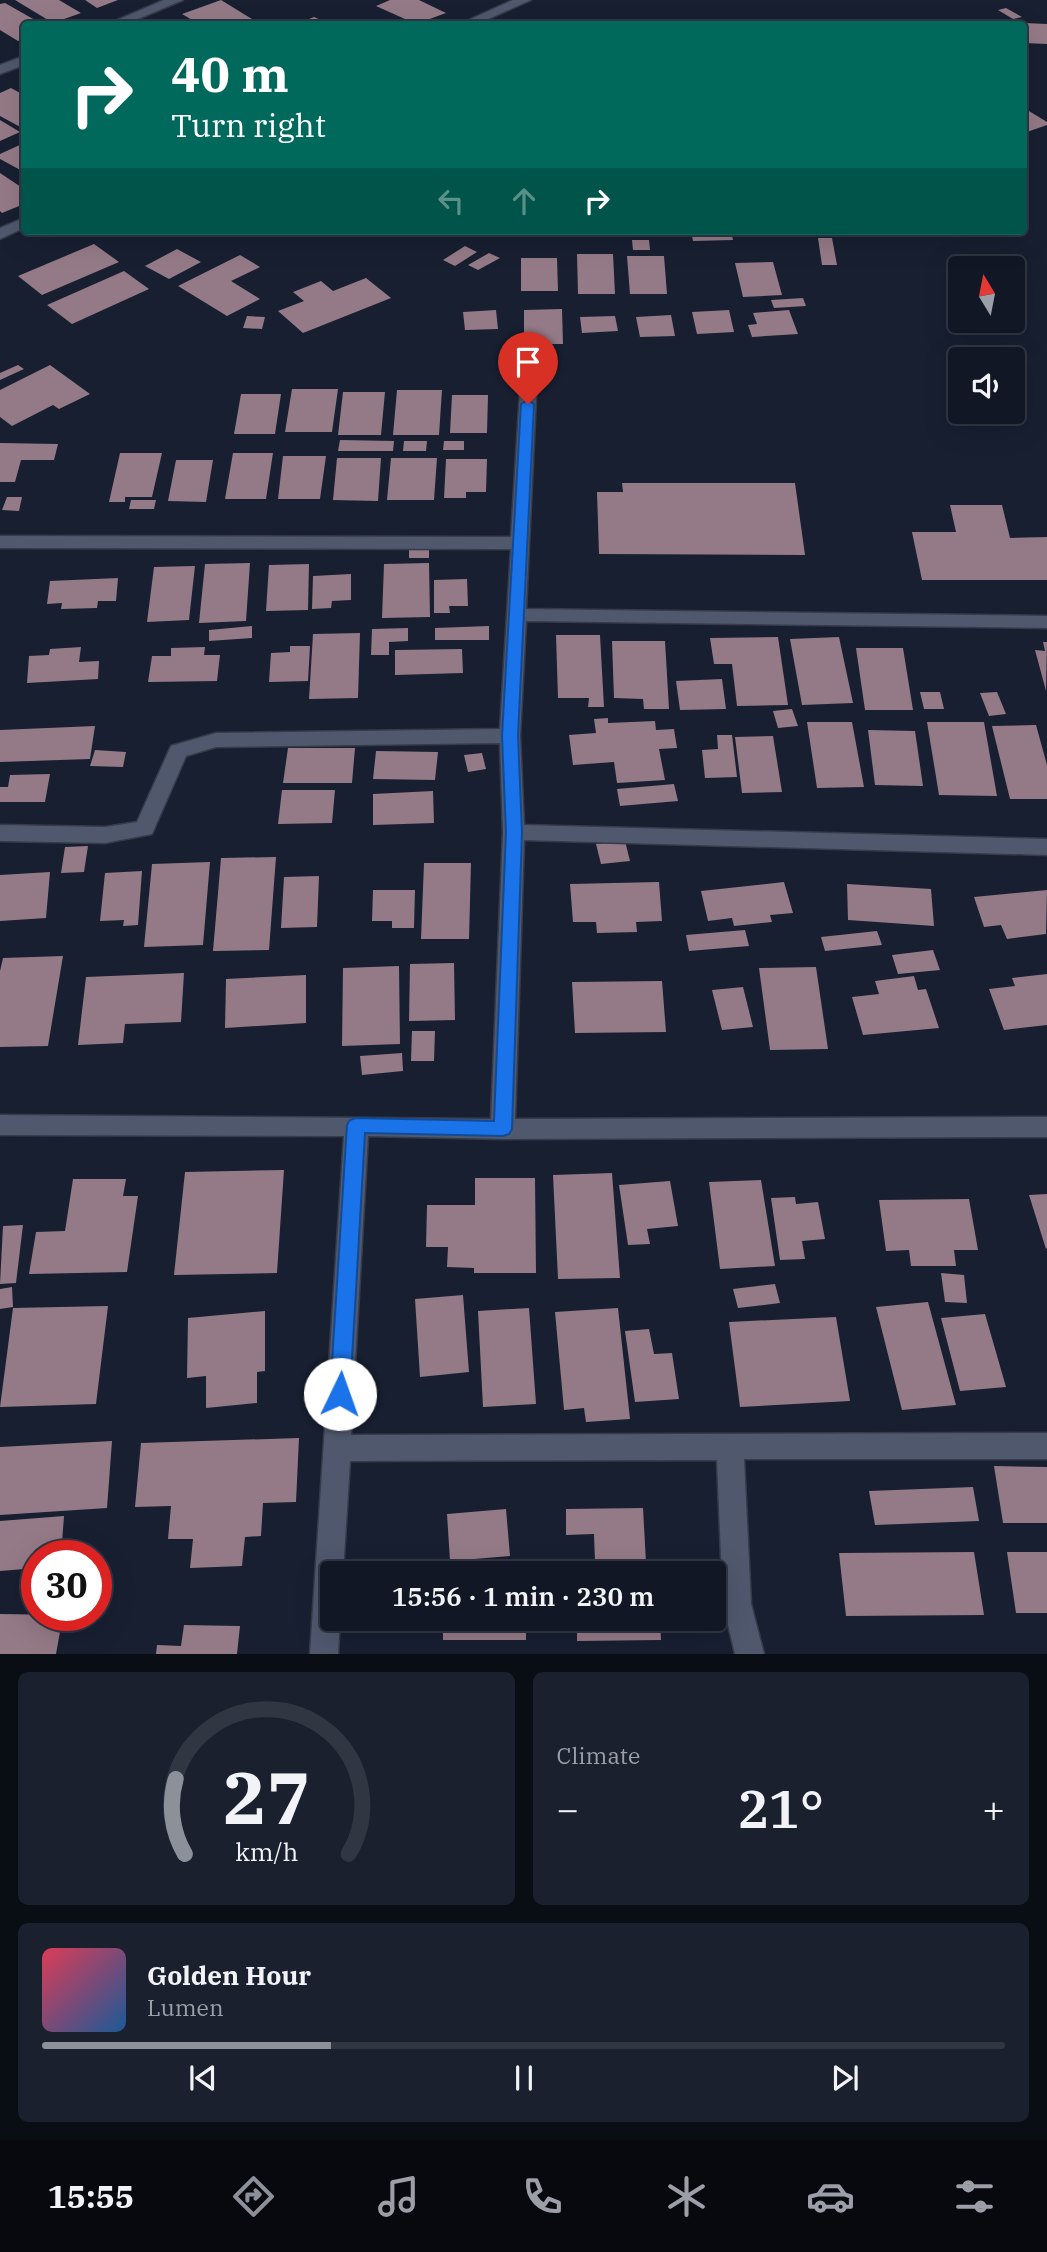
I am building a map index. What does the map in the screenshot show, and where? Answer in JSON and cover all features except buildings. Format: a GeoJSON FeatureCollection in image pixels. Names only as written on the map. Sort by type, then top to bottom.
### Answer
{"type":"FeatureCollection","features":[{"type":"Feature","properties":{"kind":"street"},"geometry":{"type":"LineString","coordinates":[[123,21],[176,0]]}},
{"type":"Feature","properties":{"kind":"street"},"geometry":{"type":"LineString","coordinates":[[474,21],[524,0]]}},
{"type":"Feature","properties":{"kind":"street"},"geometry":{"type":"LineString","coordinates":[[0,70],[21,61]]}},
{"type":"Feature","properties":{"kind":"street"},"geometry":{"type":"LineString","coordinates":[[0,234],[21,224]]}},
{"type":"Feature","properties":{"kind":"street"},"geometry":{"type":"LineString","coordinates":[[503,1129],[514,832],[510,736],[529,376]]}},
{"type":"Feature","properties":{"kind":"street"},"geometry":{"type":"LineString","coordinates":[[0,542],[519,542]]}},
{"type":"Feature","properties":{"kind":"street"},"geometry":{"type":"LineString","coordinates":[[518,615],[1047,622]]}},
{"type":"Feature","properties":{"kind":"street"},"geometry":{"type":"LineString","coordinates":[[0,833],[105,835],[145,829],[178,751],[216,740],[510,736]]}},
{"type":"Feature","properties":{"kind":"street"},"geometry":{"type":"LineString","coordinates":[[514,832],[1047,847]]}},
{"type":"Feature","properties":{"kind":"street"},"geometry":{"type":"LineString","coordinates":[[0,1125],[356,1125],[503,1129],[1047,1127]]}},
{"type":"Feature","properties":{"kind":"street"},"geometry":{"type":"LineString","coordinates":[[324,1654],[356,1125]]}},
{"type":"Feature","properties":{"kind":"street"},"geometry":{"type":"LineString","coordinates":[[337,1448],[1047,1446]]}},
{"type":"Feature","properties":{"kind":"street"},"geometry":{"type":"LineString","coordinates":[[730,1448],[737,1604],[750,1654]]}},
{"type":"Feature","properties":{"kind":"route"},"geometry":{"type":"LineString","coordinates":[[340,1394],[356,1125],[503,1129],[514,832],[510,736],[528,404]]}}]}
